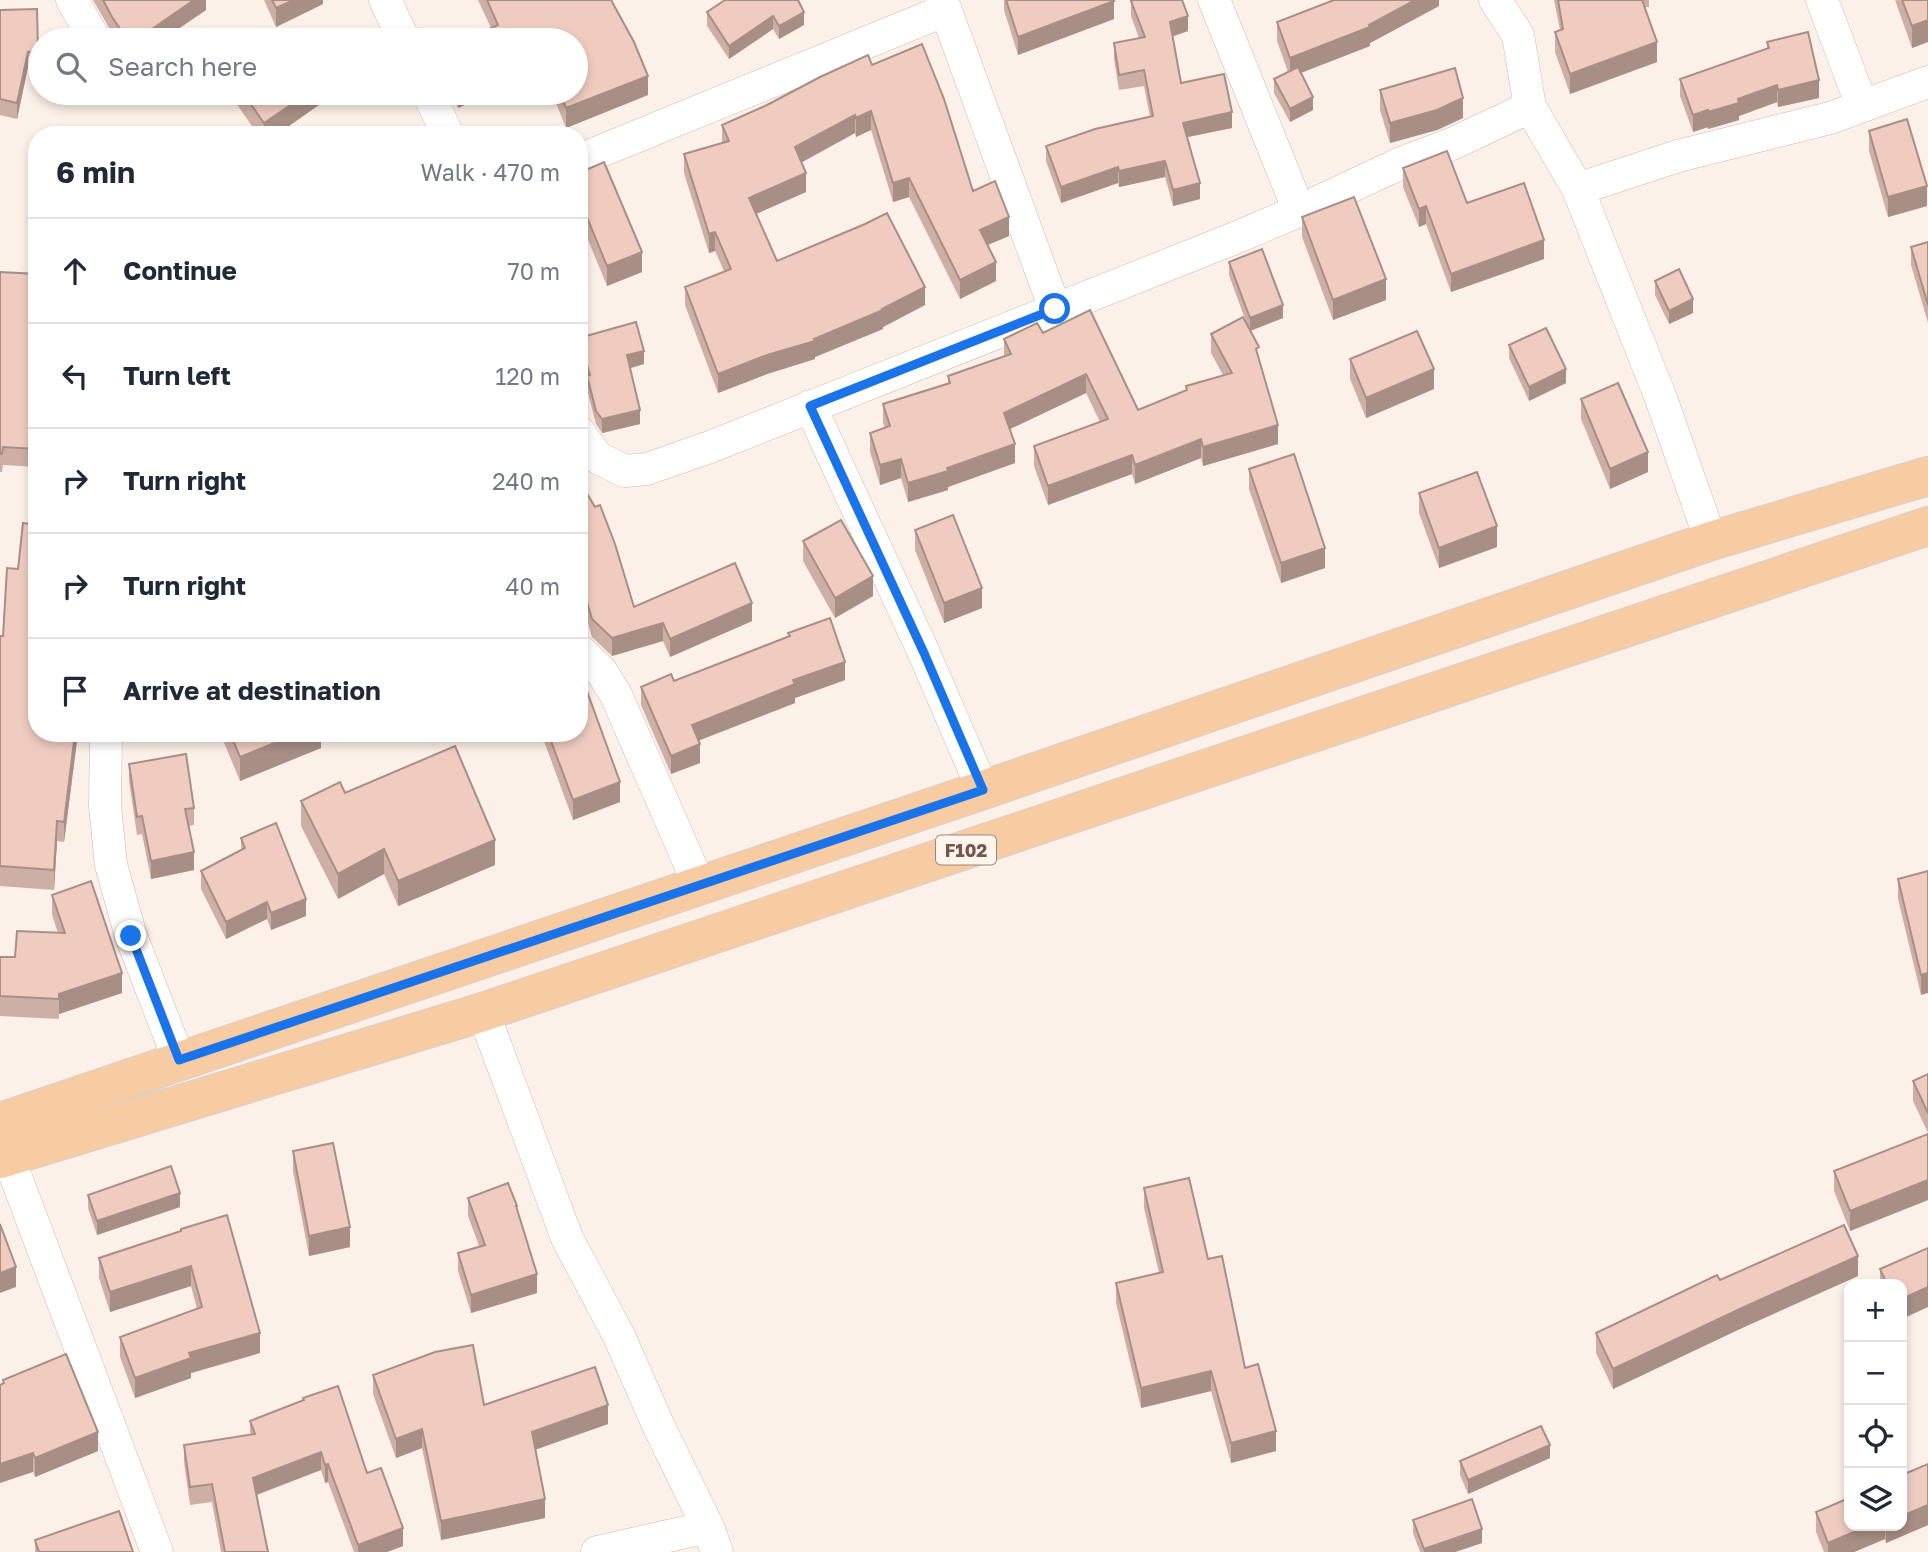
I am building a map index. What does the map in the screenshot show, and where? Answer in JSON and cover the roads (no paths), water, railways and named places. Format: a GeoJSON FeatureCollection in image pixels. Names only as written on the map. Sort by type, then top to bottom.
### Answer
{"type":"FeatureCollection","features":[{"type":"Feature","properties":{"kind":"main road","name":"F102"},"geometry":{"type":"LineString","coordinates":[[3,1146],[179,1060],[983,790],[1711,541],[1928,476]]}},
{"type":"Feature","properties":{"kind":"main road","name":"F102"},"geometry":{"type":"LineString","coordinates":[[3,1146],[483,1012],[1928,526]]}},
{"type":"Feature","properties":{"kind":"street"},"geometry":{"type":"LineString","coordinates":[[72,0],[88,28]]}},
{"type":"Feature","properties":{"kind":"street"},"geometry":{"type":"LineString","coordinates":[[385,0],[398,28]]}},
{"type":"Feature","properties":{"kind":"street"},"geometry":{"type":"LineString","coordinates":[[1214,0],[1299,211]]}},
{"type":"Feature","properties":{"kind":"street"},"geometry":{"type":"LineString","coordinates":[[1495,0],[1518,35],[1530,107],[1578,189],[1661,401],[1711,541]]}},
{"type":"Feature","properties":{"kind":"street"},"geometry":{"type":"LineString","coordinates":[[1822,0],[1862,106]]}},
{"type":"Feature","properties":{"kind":"street"},"geometry":{"type":"LineString","coordinates":[[588,156],[944,5],[1055,309]]}},
{"type":"Feature","properties":{"kind":"street"},"geometry":{"type":"LineString","coordinates":[[1578,189],[1678,156],[1830,118],[1928,82]]}},
{"type":"Feature","properties":{"kind":"street"},"geometry":{"type":"LineString","coordinates":[[434,105],[444,126]]}},
{"type":"Feature","properties":{"kind":"street"},"geometry":{"type":"LineString","coordinates":[[588,444],[598,458],[625,471],[647,469],[710,447],[1299,211],[1530,107]]}},
{"type":"Feature","properties":{"kind":"street"},"geometry":{"type":"LineString","coordinates":[[810,406],[924,653],[983,790]]}},
{"type":"Feature","properties":{"kind":"street"},"geometry":{"type":"LineString","coordinates":[[588,659],[601,671],[616,695],[699,885]]}},
{"type":"Feature","properties":{"kind":"street"},"geometry":{"type":"LineString","coordinates":[[106,742],[105,806],[111,865],[131,936],[179,1060]]}},
{"type":"Feature","properties":{"kind":"street"},"geometry":{"type":"LineString","coordinates":[[483,1012],[568,1238],[619,1336],[713,1540],[597,1552]]}},
{"type":"Feature","properties":{"kind":"street"},"geometry":{"type":"LineString","coordinates":[[3,1146],[157,1552]]}}]}
